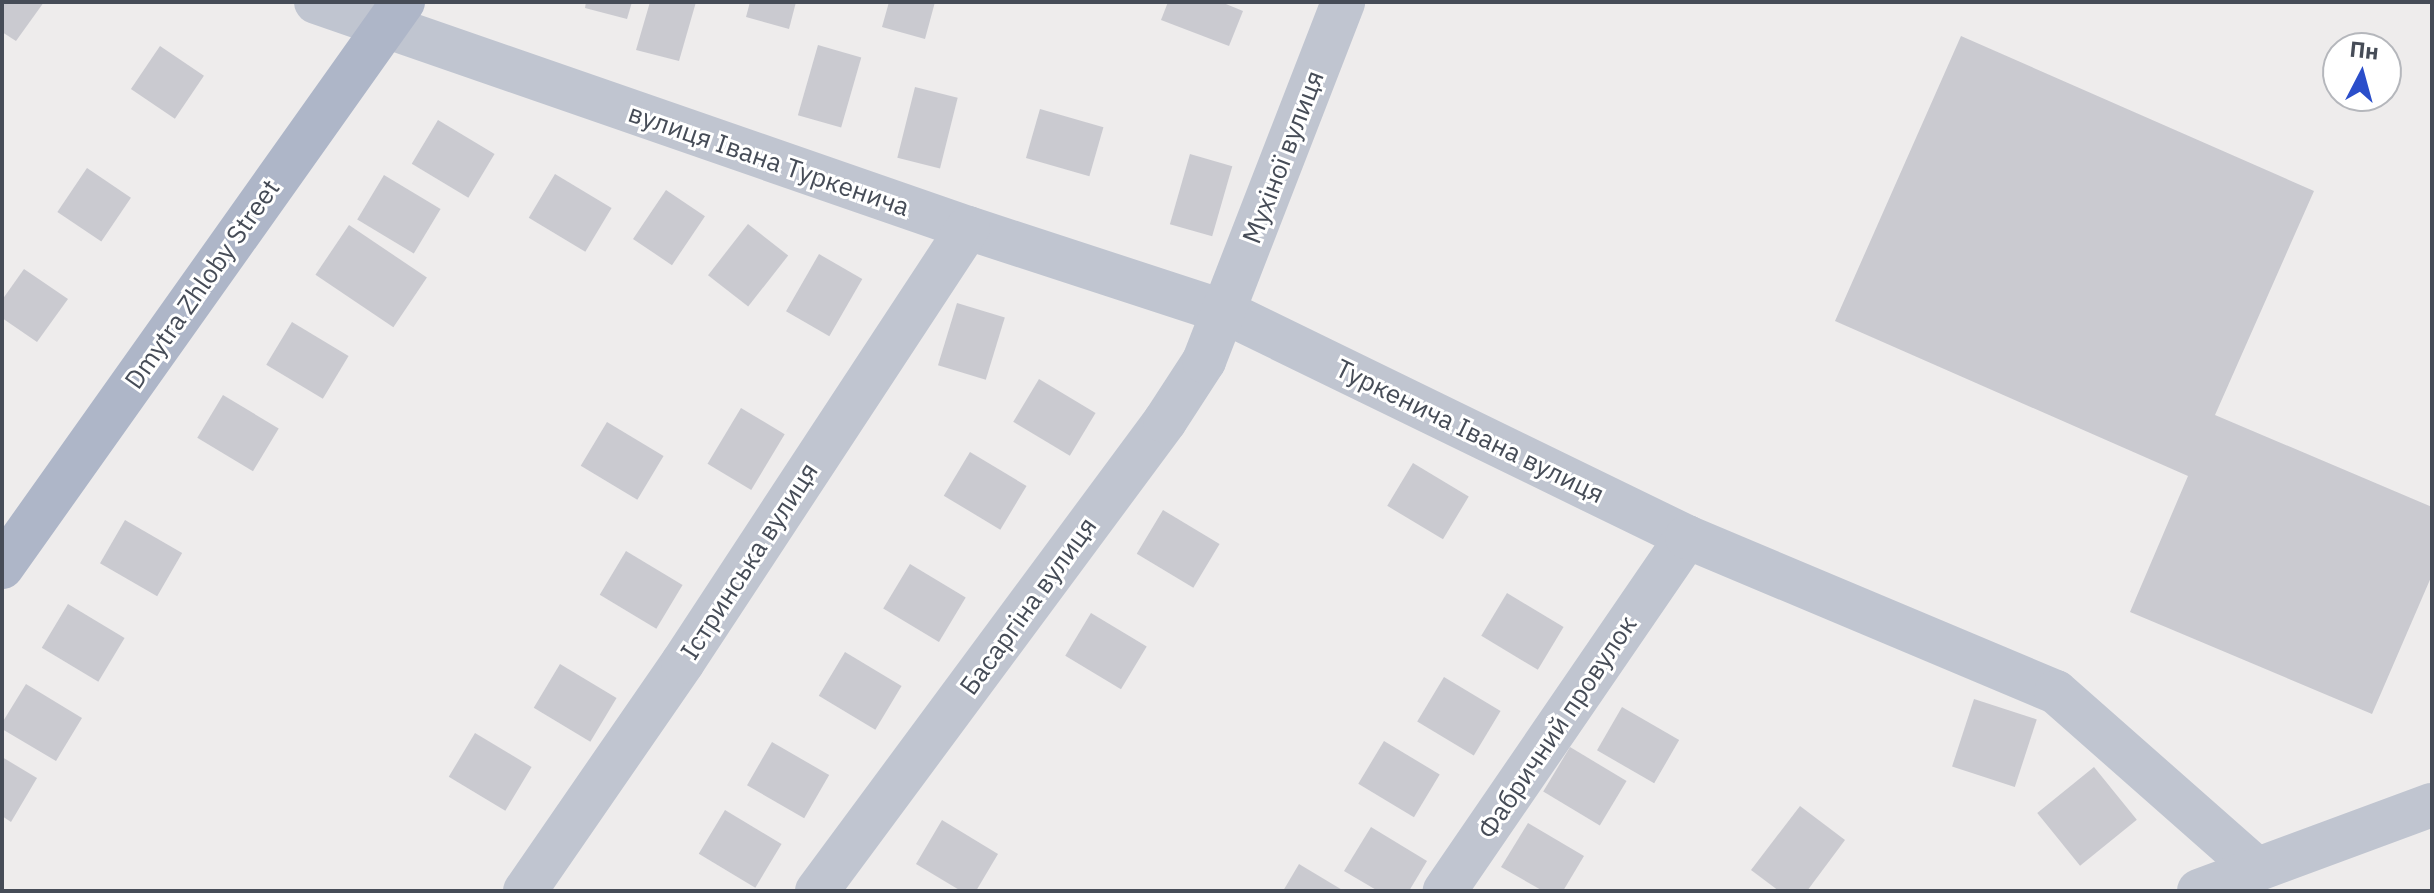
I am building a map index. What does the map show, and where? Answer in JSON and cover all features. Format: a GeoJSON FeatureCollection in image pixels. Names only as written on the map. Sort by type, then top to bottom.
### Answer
{"type":"FeatureCollection","features":[{"type":"Feature","properties":{"kind":"main road","name":"Dmytra Zhloby Street"},"geometry":{"type":"LineString","coordinates":[[2,567],[394,14]]}},
{"type":"Feature","properties":{"kind":"street","name":"вулиця Івана Туркенича"},"geometry":{"type":"LineString","coordinates":[[316,2],[394,14],[968,228],[1225,312]]}},
{"type":"Feature","properties":{"kind":"street","name":"Мухіної вулиця"},"geometry":{"type":"LineString","coordinates":[[1225,312],[1343,2]]}},
{"type":"Feature","properties":{"kind":"street","name":"Істринська вулиця"},"geometry":{"type":"LineString","coordinates":[[525,891],[683,662],[968,228]]}},
{"type":"Feature","properties":{"kind":"street","name":"Туркенича Івана вулиця"},"geometry":{"type":"LineString","coordinates":[[1225,312],[1678,550],[2056,692],[2257,869]]}},
{"type":"Feature","properties":{"kind":"street","name":"Басаргіна вулиця"},"geometry":{"type":"LineString","coordinates":[[817,891],[1165,421],[1204,361],[1225,312]]}},
{"type":"Feature","properties":{"kind":"street","name":"Фабричний провулок"},"geometry":{"type":"LineString","coordinates":[[1445,891],[1678,550]]}},
{"type":"Feature","properties":{"kind":"street"},"geometry":{"type":"LineString","coordinates":[[2199,891],[2432,805]]}},
{"type":"Feature","properties":{"kind":"building"},"geometry":{"type":"Polygon","coordinates":[[[2,2],[44,2],[16,41],[2,32],[2,2]]]}},
{"type":"Feature","properties":{"kind":"building"},"geometry":{"type":"Polygon","coordinates":[[[586,2],[632,2],[627,19],[585,8],[586,2]]]}},
{"type":"Feature","properties":{"kind":"building"},"geometry":{"type":"Polygon","coordinates":[[[650,2],[696,2],[679,61],[636,50],[650,2]]]}},
{"type":"Feature","properties":{"kind":"building"},"geometry":{"type":"Polygon","coordinates":[[[750,2],[796,2],[789,29],[746,17],[750,2]]]}},
{"type":"Feature","properties":{"kind":"building"},"geometry":{"type":"Polygon","coordinates":[[[889,2],[935,2],[925,39],[882,27],[889,2]]]}},
{"type":"Feature","properties":{"kind":"building"},"geometry":{"type":"Polygon","coordinates":[[[1168,2],[1221,2],[1243,11],[1229,46],[1161,20],[1168,2]]]}},
{"type":"Feature","properties":{"kind":"building"},"geometry":{"type":"Polygon","coordinates":[[[1961,36],[2314,191],[2215,415],[2432,507],[2432,575],[2372,714],[2130,612],[2188,476],[1835,321],[1961,36]]]}},
{"type":"Feature","properties":{"kind":"building"},"geometry":{"type":"Polygon","coordinates":[[[818,45],[861,57],[841,128],[798,115],[818,45]]]}},
{"type":"Feature","properties":{"kind":"building"},"geometry":{"type":"Polygon","coordinates":[[[160,46],[204,76],[175,119],[131,89],[160,46]]]}},
{"type":"Feature","properties":{"kind":"building"},"geometry":{"type":"Polygon","coordinates":[[[915,87],[958,98],[940,168],[897,158],[915,87]]]}},
{"type":"Feature","properties":{"kind":"building"},"geometry":{"type":"Polygon","coordinates":[[[1040,109],[1103,127],[1089,176],[1026,158],[1040,109]]]}},
{"type":"Feature","properties":{"kind":"building"},"geometry":{"type":"Polygon","coordinates":[[[438,120],[495,154],[468,198],[412,164],[438,120]]]}},
{"type":"Feature","properties":{"kind":"building"},"geometry":{"type":"Polygon","coordinates":[[[1190,154],[1232,166],[1212,236],[1170,224],[1190,154]]]}},
{"type":"Feature","properties":{"kind":"building"},"geometry":{"type":"Polygon","coordinates":[[[87,168],[131,198],[101,242],[57,212],[87,168]]]}},
{"type":"Feature","properties":{"kind":"building"},"geometry":{"type":"Polygon","coordinates":[[[555,174],[612,208],[585,252],[529,218],[555,174]]]}},
{"type":"Feature","properties":{"kind":"building"},"geometry":{"type":"Polygon","coordinates":[[[384,175],[441,209],[414,254],[357,220],[384,175]]]}},
{"type":"Feature","properties":{"kind":"building"},"geometry":{"type":"Polygon","coordinates":[[[666,190],[705,216],[672,265],[633,239],[666,190]]]}},
{"type":"Feature","properties":{"kind":"building"},"geometry":{"type":"Polygon","coordinates":[[[748,224],[788,255],[748,307],[708,275],[748,224]]]}},
{"type":"Feature","properties":{"kind":"building"},"geometry":{"type":"Polygon","coordinates":[[[349,225],[427,278],[393,327],[315,275],[349,225]]]}},
{"type":"Feature","properties":{"kind":"building"},"geometry":{"type":"Polygon","coordinates":[[[819,254],[862,279],[829,336],[786,311],[819,254]]]}},
{"type":"Feature","properties":{"kind":"building"},"geometry":{"type":"Polygon","coordinates":[[[24,269],[68,299],[37,342],[2,318],[2,300],[24,269]]]}},
{"type":"Feature","properties":{"kind":"building"},"geometry":{"type":"Polygon","coordinates":[[[957,303],[1005,318],[986,380],[938,365],[957,303]]]}},
{"type":"Feature","properties":{"kind":"building"},"geometry":{"type":"Polygon","coordinates":[[[292,322],[349,356],[323,399],[266,365],[292,322]]]}},
{"type":"Feature","properties":{"kind":"building"},"geometry":{"type":"Polygon","coordinates":[[[1039,379],[1096,413],[1070,456],[1013,422],[1039,379]]]}},
{"type":"Feature","properties":{"kind":"building"},"geometry":{"type":"Polygon","coordinates":[[[223,395],[279,428],[253,471],[197,438],[223,395]]]}},
{"type":"Feature","properties":{"kind":"building"},"geometry":{"type":"Polygon","coordinates":[[[741,408],[785,434],[751,490],[708,464],[741,408]]]}},
{"type":"Feature","properties":{"kind":"building"},"geometry":{"type":"Polygon","coordinates":[[[607,422],[664,456],[637,500],[581,466],[607,422]]]}},
{"type":"Feature","properties":{"kind":"building"},"geometry":{"type":"Polygon","coordinates":[[[970,452],[1027,486],[1000,530],[944,496],[970,452]]]}},
{"type":"Feature","properties":{"kind":"building"},"geometry":{"type":"Polygon","coordinates":[[[1413,463],[1469,496],[1443,539],[1387,506],[1413,463]]]}},
{"type":"Feature","properties":{"kind":"building"},"geometry":{"type":"Polygon","coordinates":[[[1163,510],[1220,544],[1193,588],[1137,554],[1163,510]]]}},
{"type":"Feature","properties":{"kind":"building"},"geometry":{"type":"Polygon","coordinates":[[[125,520],[182,553],[157,596],[100,563],[125,520]]]}},
{"type":"Feature","properties":{"kind":"building"},"geometry":{"type":"Polygon","coordinates":[[[626,551],[683,585],[656,629],[600,595],[626,551]]]}},
{"type":"Feature","properties":{"kind":"building"},"geometry":{"type":"Polygon","coordinates":[[[910,564],[966,597],[939,642],[883,609],[910,564]]]}},
{"type":"Feature","properties":{"kind":"building"},"geometry":{"type":"Polygon","coordinates":[[[1507,593],[1564,627],[1538,670],[1481,636],[1507,593]]]}},
{"type":"Feature","properties":{"kind":"building"},"geometry":{"type":"Polygon","coordinates":[[[68,604],[125,638],[98,682],[42,648],[68,604]]]}},
{"type":"Feature","properties":{"kind":"building"},"geometry":{"type":"Polygon","coordinates":[[[1091,613],[1147,646],[1121,689],[1065,656],[1091,613]]]}},
{"type":"Feature","properties":{"kind":"building"},"geometry":{"type":"Polygon","coordinates":[[[845,652],[902,686],[875,730],[819,696],[845,652]]]}},
{"type":"Feature","properties":{"kind":"building"},"geometry":{"type":"Polygon","coordinates":[[[560,664],[617,698],[590,742],[534,708],[560,664]]]}},
{"type":"Feature","properties":{"kind":"building"},"geometry":{"type":"Polygon","coordinates":[[[1444,677],[1501,711],[1474,756],[1417,722],[1444,677]]]}},
{"type":"Feature","properties":{"kind":"building"},"geometry":{"type":"Polygon","coordinates":[[[26,684],[82,718],[56,761],[2,729],[2,723],[26,684]]]}},
{"type":"Feature","properties":{"kind":"building"},"geometry":{"type":"Polygon","coordinates":[[[1974,699],[2037,719],[2015,787],[1952,767],[1974,699]]]}},
{"type":"Feature","properties":{"kind":"building"},"geometry":{"type":"Polygon","coordinates":[[[1622,707],[1679,740],[1654,783],[1597,750],[1622,707]]]}},
{"type":"Feature","properties":{"kind":"building"},"geometry":{"type":"Polygon","coordinates":[[[475,733],[532,767],[505,811],[449,777],[475,733]]]}},
{"type":"Feature","properties":{"kind":"building"},"geometry":{"type":"Polygon","coordinates":[[[1384,741],[1440,774],[1414,817],[1358,784],[1384,741]]]}},
{"type":"Feature","properties":{"kind":"building"},"geometry":{"type":"Polygon","coordinates":[[[772,742],[829,775],[804,818],[747,785],[772,742]]]}},
{"type":"Feature","properties":{"kind":"building"},"geometry":{"type":"Polygon","coordinates":[[[1570,747],[1627,781],[1600,826],[1543,792],[1570,747]]]}},
{"type":"Feature","properties":{"kind":"building"},"geometry":{"type":"Polygon","coordinates":[[[2,757],[37,778],[11,822],[2,816],[2,757]]]}},
{"type":"Feature","properties":{"kind":"building"},"geometry":{"type":"Polygon","coordinates":[[[2094,767],[2137,820],[2080,866],[2037,813],[2094,767]]]}},
{"type":"Feature","properties":{"kind":"building"},"geometry":{"type":"Polygon","coordinates":[[[1800,806],[1845,840],[1807,891],[1779,891],[1751,870],[1800,806]]]}},
{"type":"Feature","properties":{"kind":"building"},"geometry":{"type":"Polygon","coordinates":[[[725,810],[782,844],[755,888],[699,854],[725,810]]]}},
{"type":"Feature","properties":{"kind":"building"},"geometry":{"type":"Polygon","coordinates":[[[942,820],[998,854],[976,891],[961,891],[916,864],[942,820]]]}},
{"type":"Feature","properties":{"kind":"building"},"geometry":{"type":"Polygon","coordinates":[[[1528,823],[1584,856],[1563,891],[1543,891],[1501,867],[1528,823]]]}},
{"type":"Feature","properties":{"kind":"building"},"geometry":{"type":"Polygon","coordinates":[[[1371,827],[1427,861],[1409,891],[1378,891],[1344,871],[1371,827]]]}},
{"type":"Feature","properties":{"kind":"building"},"geometry":{"type":"Polygon","coordinates":[[[1299,864],[1344,891],[1283,891],[1299,864]]]}}]}
